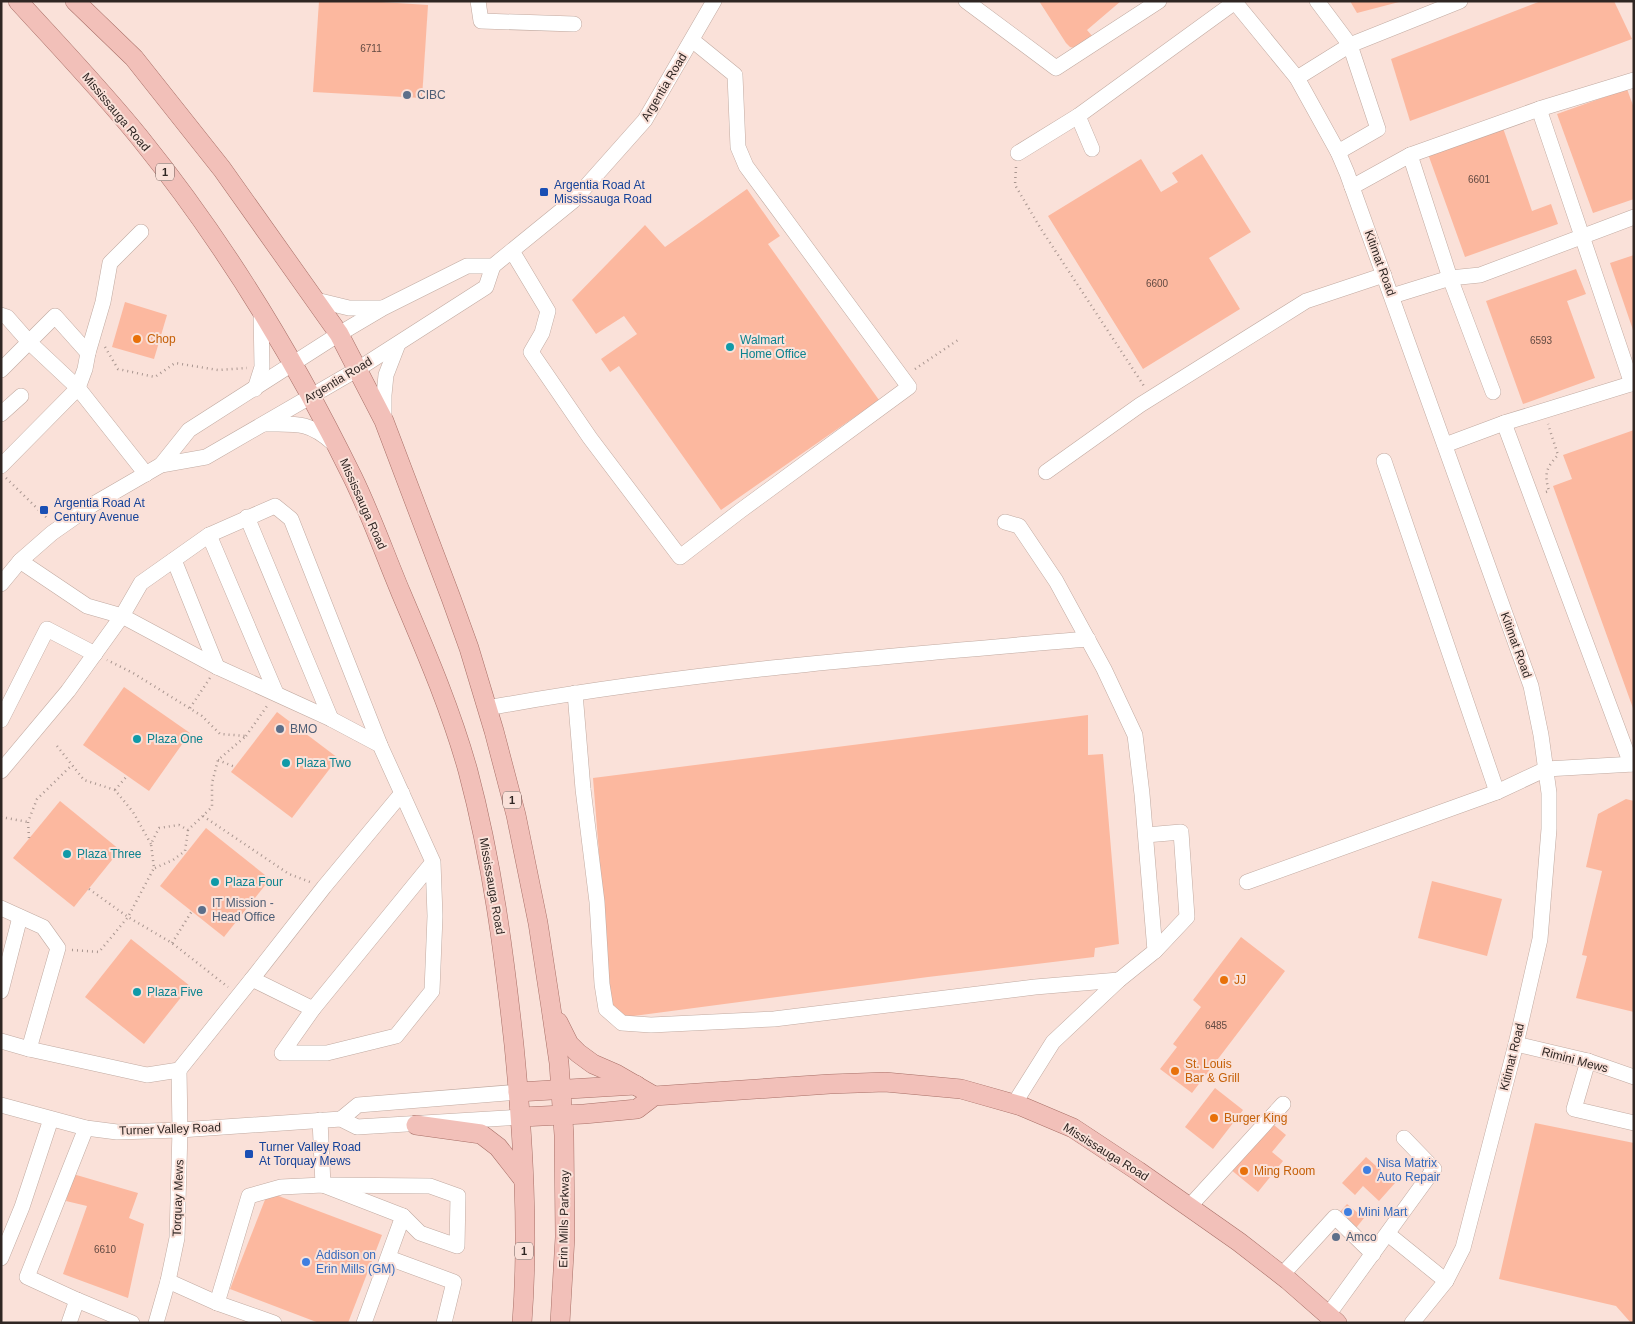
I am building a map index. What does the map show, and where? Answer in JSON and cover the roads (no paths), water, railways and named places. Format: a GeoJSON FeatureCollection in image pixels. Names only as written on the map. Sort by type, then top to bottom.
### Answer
{"type":"FeatureCollection","features":[{"type":"Feature","properties":{"kind":"main road","name":"Mississauga Road"},"geometry":{"type":"LineString","coordinates":[[18,1],[140,138],[216,242],[261,310],[311,396],[355,482],[432,666],[453,723],[467,769],[481,826],[506,971],[521,1117],[637,1109],[654,1096],[830,1084],[885,1082],[961,1089],[1014,1104],[1073,1128],[1189,1207],[1282,1276],[1332,1319]]}},
{"type":"Feature","properties":{"kind":"main road","name":"1"},"geometry":{"type":"LineString","coordinates":[[82,5],[134,58],[222,169],[339,334],[384,421],[466,640],[487,708],[516,815],[538,924],[551,1008],[563,1115]]}},
{"type":"Feature","properties":{"kind":"main road"},"geometry":{"type":"LineString","coordinates":[[551,1008],[569,1044],[578,1053],[593,1064],[616,1074],[654,1096]]}},
{"type":"Feature","properties":{"kind":"main road"},"geometry":{"type":"LineString","coordinates":[[518,1092],[636,1085]]}},
{"type":"Feature","properties":{"kind":"main road","name":"Erin Mills Parkway"},"geometry":{"type":"LineString","coordinates":[[560,1323],[565,1237],[563,1115]]}},
{"type":"Feature","properties":{"kind":"main road","name":"1"},"geometry":{"type":"LineString","coordinates":[[521,1117],[525,1288],[522,1323]]}},
{"type":"Feature","properties":{"kind":"main road"},"geometry":{"type":"LineString","coordinates":[[416,1125],[482,1134],[498,1147],[523,1179]]}},
{"type":"Feature","properties":{"kind":"street"},"geometry":{"type":"LineString","coordinates":[[478,1],[481,21],[574,24]]}},
{"type":"Feature","properties":{"kind":"street","name":"Argentia Road"},"geometry":{"type":"LineString","coordinates":[[161,465],[206,457],[358,369],[486,287],[493,266],[573,201],[645,120],[714,1]]}},
{"type":"Feature","properties":{"kind":"street"},"geometry":{"type":"LineString","coordinates":[[966,1],[1056,68],[1159,1]]}},
{"type":"Feature","properties":{"kind":"street"},"geometry":{"type":"LineString","coordinates":[[1317,1],[1350,45],[1378,129],[1338,152]]}},
{"type":"Feature","properties":{"kind":"street"},"geometry":{"type":"LineString","coordinates":[[1018,153],[1078,116],[1234,2]]}},
{"type":"Feature","properties":{"kind":"street","name":"Kitimat Road"},"geometry":{"type":"LineString","coordinates":[[1234,2],[1297,78],[1338,152],[1352,186],[1531,686],[1546,769],[1549,793],[1549,829],[1540,939],[1516,1044],[1463,1248],[1446,1281],[1412,1323]]}},
{"type":"Feature","properties":{"kind":"street"},"geometry":{"type":"LineString","coordinates":[[1297,78],[1350,45],[1456,2]]}},
{"type":"Feature","properties":{"kind":"street"},"geometry":{"type":"LineString","coordinates":[[512,251],[548,311],[542,333],[531,352],[590,438],[680,557],[909,387],[746,166],[738,147],[735,75],[692,40]]}},
{"type":"Feature","properties":{"kind":"street"},"geometry":{"type":"LineString","coordinates":[[1352,186],[1410,156],[1539,109],[1634,80]]}},
{"type":"Feature","properties":{"kind":"street"},"geometry":{"type":"LineString","coordinates":[[1445,445],[1504,422],[1633,384],[1539,109]]}},
{"type":"Feature","properties":{"kind":"street"},"geometry":{"type":"LineString","coordinates":[[1078,116],[1092,149]]}},
{"type":"Feature","properties":{"kind":"street"},"geometry":{"type":"LineString","coordinates":[[1410,156],[1450,278],[1494,392]]}},
{"type":"Feature","properties":{"kind":"street"},"geometry":{"type":"LineString","coordinates":[[1392,296],[1450,278],[1480,275],[1634,217]]}},
{"type":"Feature","properties":{"kind":"street"},"geometry":{"type":"LineString","coordinates":[[1,466],[78,388],[103,302],[110,263],[141,232]]}},
{"type":"Feature","properties":{"kind":"street","name":"Argentia Road"},"geometry":{"type":"LineString","coordinates":[[1,584],[20,561],[58,529],[92,506],[161,465],[189,430],[383,308],[467,266],[493,266]]}},
{"type":"Feature","properties":{"kind":"street"},"geometry":{"type":"LineString","coordinates":[[1046,472],[1140,405],[1306,301],[1384,275]]}},
{"type":"Feature","properties":{"kind":"street"},"geometry":{"type":"LineString","coordinates":[[316,300],[349,308],[383,308]]}},
{"type":"Feature","properties":{"kind":"street"},"geometry":{"type":"LineString","coordinates":[[255,389],[262,366],[261,310]]}},
{"type":"Feature","properties":{"kind":"street"},"geometry":{"type":"LineString","coordinates":[[1,315],[7,317],[29,342],[78,388],[146,474]]}},
{"type":"Feature","properties":{"kind":"street"},"geometry":{"type":"LineString","coordinates":[[1,370],[55,316],[88,353]]}},
{"type":"Feature","properties":{"kind":"street"},"geometry":{"type":"LineString","coordinates":[[384,421],[386,375],[398,344]]}},
{"type":"Feature","properties":{"kind":"street"},"geometry":{"type":"LineString","coordinates":[[1,414],[21,396]]}},
{"type":"Feature","properties":{"kind":"street"},"geometry":{"type":"LineString","coordinates":[[1247,882],[1497,792],[1546,769],[1632,764],[1504,422]]}},
{"type":"Feature","properties":{"kind":"street"},"geometry":{"type":"LineString","coordinates":[[262,424],[297,424],[318,431],[337,447]]}},
{"type":"Feature","properties":{"kind":"street"},"geometry":{"type":"LineString","coordinates":[[1384,461],[1497,792]]}},
{"type":"Feature","properties":{"kind":"street"},"geometry":{"type":"LineString","coordinates":[[1,771],[68,691],[122,616],[141,583],[209,535],[275,506],[291,519],[380,745],[434,862],[435,916],[432,990],[396,1036],[327,1053],[282,1053],[313,1009],[434,862]]}},
{"type":"Feature","properties":{"kind":"street"},"geometry":{"type":"LineString","coordinates":[[247,517],[331,719]]}},
{"type":"Feature","properties":{"kind":"street"},"geometry":{"type":"LineString","coordinates":[[1005,522],[1019,526],[1056,581],[1088,639],[1135,735],[1146,835],[1155,951]]}},
{"type":"Feature","properties":{"kind":"street"},"geometry":{"type":"LineString","coordinates":[[209,535],[276,693]]}},
{"type":"Feature","properties":{"kind":"street"},"geometry":{"type":"LineString","coordinates":[[174,560],[217,667]]}},
{"type":"Feature","properties":{"kind":"street"},"geometry":{"type":"LineString","coordinates":[[20,561],[87,606],[122,616],[217,667],[331,719],[380,745]]}},
{"type":"Feature","properties":{"kind":"street"},"geometry":{"type":"LineString","coordinates":[[1,720],[47,629],[95,654]]}},
{"type":"Feature","properties":{"kind":"street"},"geometry":{"type":"LineString","coordinates":[[487,708],[575,693],[793,666],[1088,639]]}},
{"type":"Feature","properties":{"kind":"street"},"geometry":{"type":"LineString","coordinates":[[575,693],[583,790],[597,902],[602,984],[606,1009],[622,1023],[651,1024],[774,1019],[1035,987],[1119,980]]}},
{"type":"Feature","properties":{"kind":"street"},"geometry":{"type":"LineString","coordinates":[[1,1041],[29,1050],[147,1075],[179,1070],[324,887],[402,793]]}},
{"type":"Feature","properties":{"kind":"street"},"geometry":{"type":"LineString","coordinates":[[1014,1104],[1053,1042],[1119,980],[1155,951],[1187,917],[1181,832],[1146,835]]}},
{"type":"Feature","properties":{"kind":"street"},"geometry":{"type":"LineString","coordinates":[[1,908],[43,927],[58,948],[29,1050]]}},
{"type":"Feature","properties":{"kind":"street"},"geometry":{"type":"LineString","coordinates":[[1,990],[20,917]]}},
{"type":"Feature","properties":{"kind":"street"},"geometry":{"type":"LineString","coordinates":[[252,978],[313,1009]]}},
{"type":"Feature","properties":{"kind":"street","name":"Rimini Mews"},"geometry":{"type":"LineString","coordinates":[[1516,1044],[1588,1061],[1634,1078]]}},
{"type":"Feature","properties":{"kind":"street"},"geometry":{"type":"LineString","coordinates":[[1588,1061],[1574,1109],[1634,1123]]}},
{"type":"Feature","properties":{"kind":"street","name":"Torquay Mews"},"geometry":{"type":"LineString","coordinates":[[156,1323],[168,1281],[177,1238],[180,1130],[179,1070]]}},
{"type":"Feature","properties":{"kind":"street"},"geometry":{"type":"LineString","coordinates":[[341,1119],[358,1105],[518,1092]]}},
{"type":"Feature","properties":{"kind":"street"},"geometry":{"type":"LineString","coordinates":[[1189,1207],[1283,1104]]}},
{"type":"Feature","properties":{"kind":"street","name":"Turner Valley Road"},"geometry":{"type":"LineString","coordinates":[[1,1105],[86,1128],[117,1132],[180,1130],[341,1119],[357,1128],[521,1117]]}},
{"type":"Feature","properties":{"kind":"street"},"geometry":{"type":"LineString","coordinates":[[1,1258],[22,1207],[51,1119]]}},
{"type":"Feature","properties":{"kind":"street"},"geometry":{"type":"LineString","coordinates":[[320,1120],[322,1185]]}},
{"type":"Feature","properties":{"kind":"street"},"geometry":{"type":"LineString","coordinates":[[86,1128],[27,1277],[113,1319],[132,1323]]}},
{"type":"Feature","properties":{"kind":"street"},"geometry":{"type":"LineString","coordinates":[[1332,1319],[1373,1254],[1434,1169],[1404,1138]]}},
{"type":"Feature","properties":{"kind":"street"},"geometry":{"type":"LineString","coordinates":[[217,1303],[249,1196],[281,1187],[322,1185],[430,1186],[458,1196],[457,1246],[420,1233],[403,1216],[322,1185]]}},
{"type":"Feature","properties":{"kind":"street"},"geometry":{"type":"LineString","coordinates":[[364,1323],[403,1216]]}},
{"type":"Feature","properties":{"kind":"street"},"geometry":{"type":"LineString","coordinates":[[1282,1276],[1335,1218],[1373,1254]]}},
{"type":"Feature","properties":{"kind":"street"},"geometry":{"type":"LineString","coordinates":[[1388,1234],[1446,1281]]}},
{"type":"Feature","properties":{"kind":"street"},"geometry":{"type":"LineString","coordinates":[[388,1258],[454,1282],[444,1323]]}},
{"type":"Feature","properties":{"kind":"street"},"geometry":{"type":"LineString","coordinates":[[168,1281],[217,1303],[274,1323]]}},
{"type":"Feature","properties":{"kind":"street"},"geometry":{"type":"LineString","coordinates":[[69,1323],[76,1300]]}},
{"type":"Feature","properties":{"kind":"place","name":"CIBC"},"geometry":{"type":"Point","coordinates":[407,95]}},
{"type":"Feature","properties":{"kind":"place","name":"Argentia Road At Mississauga Road"},"geometry":{"type":"Point","coordinates":[544,192]}},
{"type":"Feature","properties":{"kind":"place","name":"Chop"},"geometry":{"type":"Point","coordinates":[137,339]}},
{"type":"Feature","properties":{"kind":"place","name":"Walmart Home Office"},"geometry":{"type":"Point","coordinates":[730,347]}},
{"type":"Feature","properties":{"kind":"place","name":"Argentia Road At Century Avenue"},"geometry":{"type":"Point","coordinates":[44,510]}},
{"type":"Feature","properties":{"kind":"place","name":"BMO"},"geometry":{"type":"Point","coordinates":[280,729]}},
{"type":"Feature","properties":{"kind":"place","name":"Plaza One"},"geometry":{"type":"Point","coordinates":[137,739]}},
{"type":"Feature","properties":{"kind":"place","name":"Plaza Two"},"geometry":{"type":"Point","coordinates":[286,763]}},
{"type":"Feature","properties":{"kind":"place","name":"Plaza Three"},"geometry":{"type":"Point","coordinates":[67,854]}},
{"type":"Feature","properties":{"kind":"place","name":"Plaza Four"},"geometry":{"type":"Point","coordinates":[215,882]}},
{"type":"Feature","properties":{"kind":"place","name":"IT Mission - Head Office"},"geometry":{"type":"Point","coordinates":[202,910]}},
{"type":"Feature","properties":{"kind":"place","name":"JJ"},"geometry":{"type":"Point","coordinates":[1224,980]}},
{"type":"Feature","properties":{"kind":"place","name":"Plaza Five"},"geometry":{"type":"Point","coordinates":[137,992]}},
{"type":"Feature","properties":{"kind":"place","name":"St. Louis Bar & Grill"},"geometry":{"type":"Point","coordinates":[1175,1071]}},
{"type":"Feature","properties":{"kind":"place","name":"Burger King"},"geometry":{"type":"Point","coordinates":[1214,1118]}},
{"type":"Feature","properties":{"kind":"place","name":"Turner Valley Road At Torquay Mews"},"geometry":{"type":"Point","coordinates":[249,1154]}},
{"type":"Feature","properties":{"kind":"place","name":"Nisa Matrix Auto Repair"},"geometry":{"type":"Point","coordinates":[1367,1170]}},
{"type":"Feature","properties":{"kind":"place","name":"Ming Room"},"geometry":{"type":"Point","coordinates":[1244,1171]}},
{"type":"Feature","properties":{"kind":"place","name":"Mini Mart"},"geometry":{"type":"Point","coordinates":[1348,1212]}},
{"type":"Feature","properties":{"kind":"place","name":"Amco"},"geometry":{"type":"Point","coordinates":[1336,1237]}},
{"type":"Feature","properties":{"kind":"place","name":"Addison on Erin Mills (GM)"},"geometry":{"type":"Point","coordinates":[306,1262]}}]}
